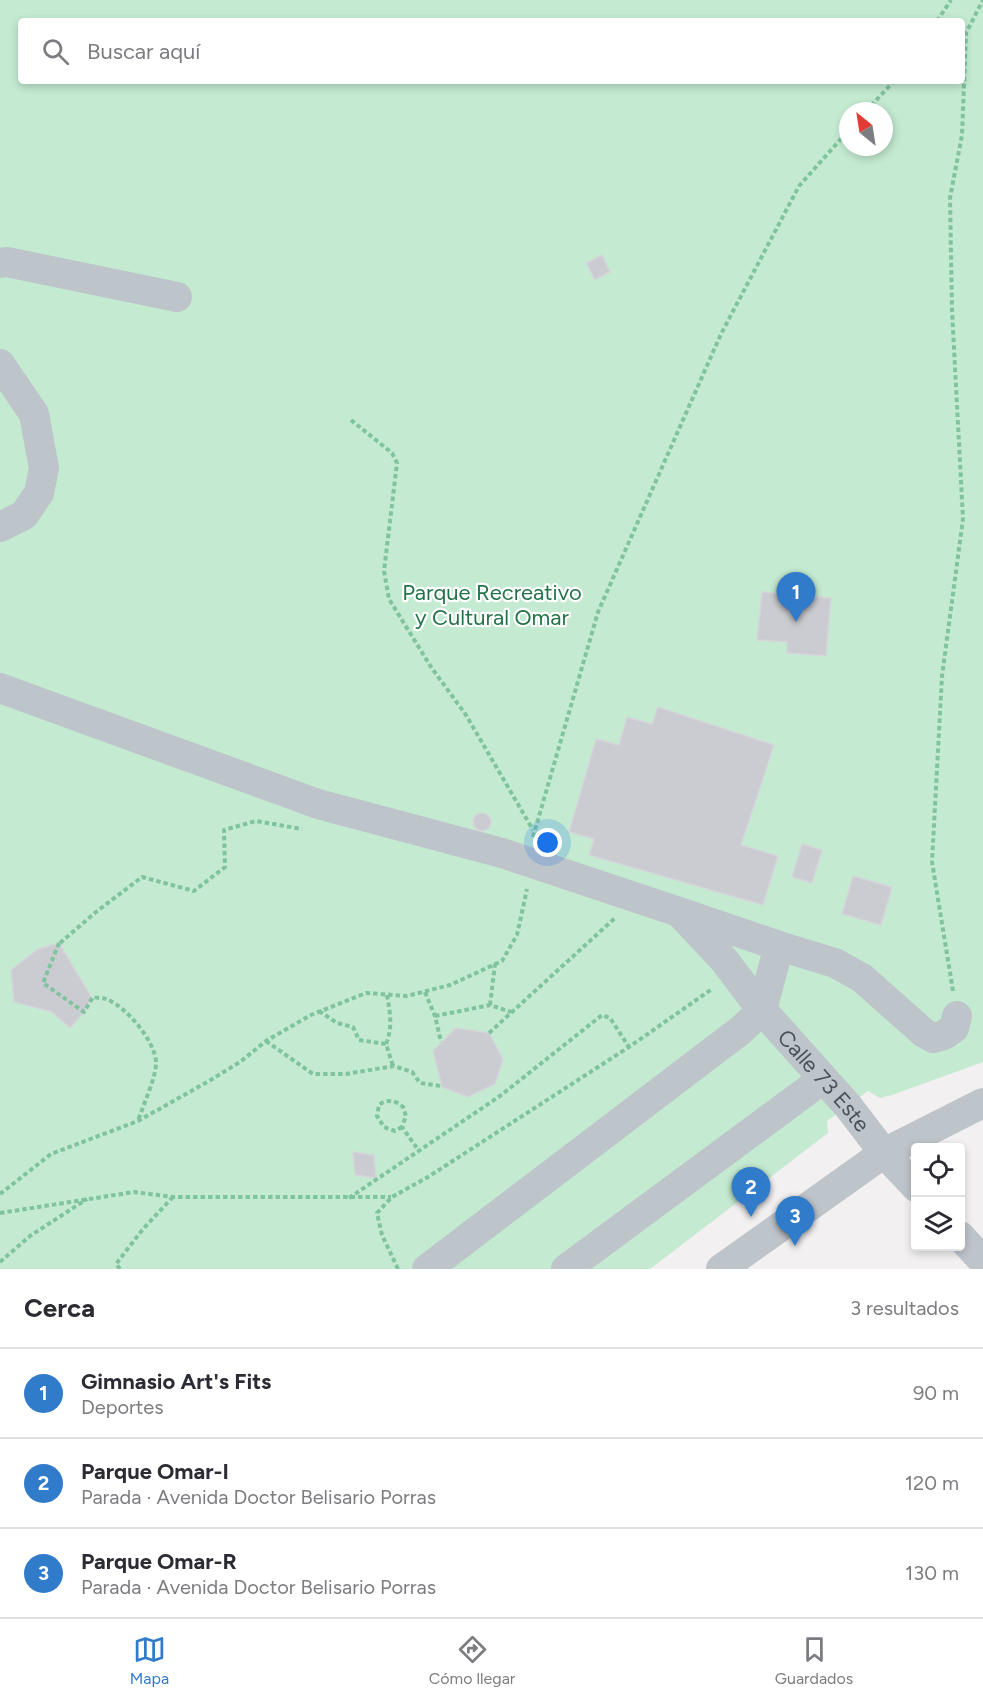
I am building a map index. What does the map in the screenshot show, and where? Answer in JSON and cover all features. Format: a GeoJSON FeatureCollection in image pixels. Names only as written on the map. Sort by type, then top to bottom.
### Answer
{"type":"FeatureCollection","features":[{"type":"Feature","properties":{"kind":"street"},"geometry":{"type":"LineString","coordinates":[[0,263],[8,262],[177,297]]}},
{"type":"Feature","properties":{"kind":"street"},"geometry":{"type":"LineString","coordinates":[[0,364],[33,414],[44,468],[39,494],[24,515],[0,527]]}},
{"type":"Feature","properties":{"kind":"street"},"geometry":{"type":"LineString","coordinates":[[0,688],[318,804],[502,853],[835,963],[862,978],[924,1033],[933,1038],[944,1035],[954,1028],[957,1016]]}},
{"type":"Feature","properties":{"kind":"street","name":"Calle 73 Este"},"geometry":{"type":"LineString","coordinates":[[679,912],[724,960],[762,1010],[848,1106],[884,1153],[911,1183]]}},
{"type":"Feature","properties":{"kind":"street"},"geometry":{"type":"LineString","coordinates":[[427,1269],[741,1030],[762,1010],[779,946]]}},
{"type":"Feature","properties":{"kind":"street"},"geometry":{"type":"LineString","coordinates":[[566,1269],[823,1079]]}},
{"type":"Feature","properties":{"kind":"street"},"geometry":{"type":"LineString","coordinates":[[721,1269],[884,1153],[983,1103]]}},
{"type":"Feature","properties":{"kind":"street"},"geometry":{"type":"LineString","coordinates":[[965,1241],[983,1261]]}},
{"type":"Feature","properties":{"kind":"path"},"geometry":{"type":"LineString","coordinates":[[939,18],[951,0]]}},
{"type":"Feature","properties":{"kind":"path"},"geometry":{"type":"LineString","coordinates":[[965,58],[966,33],[983,0]]}},
{"type":"Feature","properties":{"kind":"path"},"geometry":{"type":"LineString","coordinates":[[874,102],[891,84]]}},
{"type":"Feature","properties":{"kind":"path"},"geometry":{"type":"LineString","coordinates":[[957,1016],[932,862],[942,676],[963,519],[952,310],[950,198],[962,135],[964,84]]}},
{"type":"Feature","properties":{"kind":"path"},"geometry":{"type":"LineString","coordinates":[[351,420],[392,453],[397,463],[384,571],[389,599],[431,667],[466,715],[533,830],[598,612],[721,334],[799,186],[839,141]]}},
{"type":"Feature","properties":{"kind":"path"},"geometry":{"type":"LineString","coordinates":[[138,1121],[155,1072],[156,1062],[153,1050],[142,1029],[118,1005],[106,999],[93,997],[84,1012],[44,983],[59,943],[142,877],[194,891],[225,867],[224,830],[256,820],[303,830],[318,804]]}},
{"type":"Feature","properties":{"kind":"path"},"geometry":{"type":"LineString","coordinates":[[0,1194],[51,1154],[138,1121],[232,1067],[266,1041],[319,1011],[366,993],[407,996],[425,992],[450,985],[502,961],[517,935],[529,881]]}},
{"type":"Feature","properties":{"kind":"path"},"geometry":{"type":"LineString","coordinates":[[489,1033],[619,914]]}},
{"type":"Feature","properties":{"kind":"path"},"geometry":{"type":"LineString","coordinates":[[490,1005],[495,964]]}},
{"type":"Feature","properties":{"kind":"path"},"geometry":{"type":"LineString","coordinates":[[399,1269],[382,1235],[377,1213],[392,1197],[428,1177],[629,1047],[720,983]]}},
{"type":"Feature","properties":{"kind":"path"},"geometry":{"type":"LineString","coordinates":[[425,992],[435,1016],[441,1042]]}},
{"type":"Feature","properties":{"kind":"path"},"geometry":{"type":"LineString","coordinates":[[387,995],[391,1033],[386,1044],[393,1066]]}},
{"type":"Feature","properties":{"kind":"path"},"geometry":{"type":"LineString","coordinates":[[435,1016],[490,1005],[511,1012]]}},
{"type":"Feature","properties":{"kind":"path"},"geometry":{"type":"LineString","coordinates":[[319,1011],[337,1023],[353,1027],[359,1040],[386,1044]]}},
{"type":"Feature","properties":{"kind":"path"},"geometry":{"type":"LineString","coordinates":[[348,1198],[500,1096],[602,1014],[610,1018],[629,1047]]}},
{"type":"Feature","properties":{"kind":"path"},"geometry":{"type":"LineString","coordinates":[[266,1041],[313,1074],[346,1074],[394,1066],[412,1072],[420,1083],[441,1086]]}},
{"type":"Feature","properties":{"kind":"path"},"geometry":{"type":"LineString","coordinates":[[387,1101],[400,1104],[406,1114],[402,1127],[395,1131],[384,1127],[377,1116],[379,1105],[387,1101]]}},
{"type":"Feature","properties":{"kind":"path"},"geometry":{"type":"LineString","coordinates":[[402,1127],[418,1151]]}},
{"type":"Feature","properties":{"kind":"path"},"geometry":{"type":"LineString","coordinates":[[0,1213],[90,1197],[134,1192],[173,1197],[392,1197]]}},
{"type":"Feature","properties":{"kind":"path"},"geometry":{"type":"LineString","coordinates":[[0,1262],[30,1236],[90,1197]]}},
{"type":"Feature","properties":{"kind":"path"},"geometry":{"type":"LineString","coordinates":[[120,1269],[116,1264],[143,1229],[173,1197]]}},
{"type":"Feature","properties":{"kind":"green space","name":"Parque Recreativo y Cultural Omar"},"geometry":{"type":"Polygon","coordinates":[[[0,0],[983,0],[983,1062],[892,1095],[880,1098],[868,1091],[827,1121],[828,1133],[650,1269],[0,1269],[0,0]]]}},
{"type":"Feature","properties":{"kind":"building"},"geometry":{"type":"Polygon","coordinates":[[[602,255],[610,272],[595,280],[586,263],[602,255]]]}},
{"type":"Feature","properties":{"kind":"building"},"geometry":{"type":"Polygon","coordinates":[[[762,592],[831,598],[826,656],[787,653],[787,642],[757,640],[762,592]]]}},
{"type":"Feature","properties":{"kind":"building"},"geometry":{"type":"Polygon","coordinates":[[[658,707],[774,745],[741,845],[778,856],[763,905],[589,855],[594,839],[569,832],[596,739],[619,745],[627,717],[652,724],[658,707]]]}},
{"type":"Feature","properties":{"kind":"building"},"geometry":{"type":"Polygon","coordinates":[[[482,813],[488,816],[491,822],[488,828],[482,831],[476,828],[473,822],[476,816],[482,813]]]}},
{"type":"Feature","properties":{"kind":"building"},"geometry":{"type":"Polygon","coordinates":[[[802,844],[822,850],[812,883],[792,877],[802,844]]]}},
{"type":"Feature","properties":{"kind":"building"},"geometry":{"type":"Polygon","coordinates":[[[853,876],[892,887],[881,925],[842,914],[853,876]]]}},
{"type":"Feature","properties":{"kind":"building"},"geometry":{"type":"Polygon","coordinates":[[[59,943],[92,998],[84,1012],[70,1028],[52,1012],[14,1002],[11,970],[38,949],[59,943]]]}},
{"type":"Feature","properties":{"kind":"building"},"geometry":{"type":"Polygon","coordinates":[[[456,1028],[489,1033],[503,1059],[495,1084],[468,1097],[442,1087],[433,1051],[456,1028]]]}},
{"type":"Feature","properties":{"kind":"building"},"geometry":{"type":"Polygon","coordinates":[[[353,1152],[374,1155],[376,1178],[355,1175],[353,1152]]]}},
{"type":"Feature","properties":{"kind":"place","name":"Gimnasio Art's Fits"},"geometry":{"type":"Point","coordinates":[796,622]}},
{"type":"Feature","properties":{"kind":"place","name":"Parque Omar-I"},"geometry":{"type":"Point","coordinates":[751,1217]}},
{"type":"Feature","properties":{"kind":"place","name":"Parque Omar-R"},"geometry":{"type":"Point","coordinates":[795,1246]}}]}
